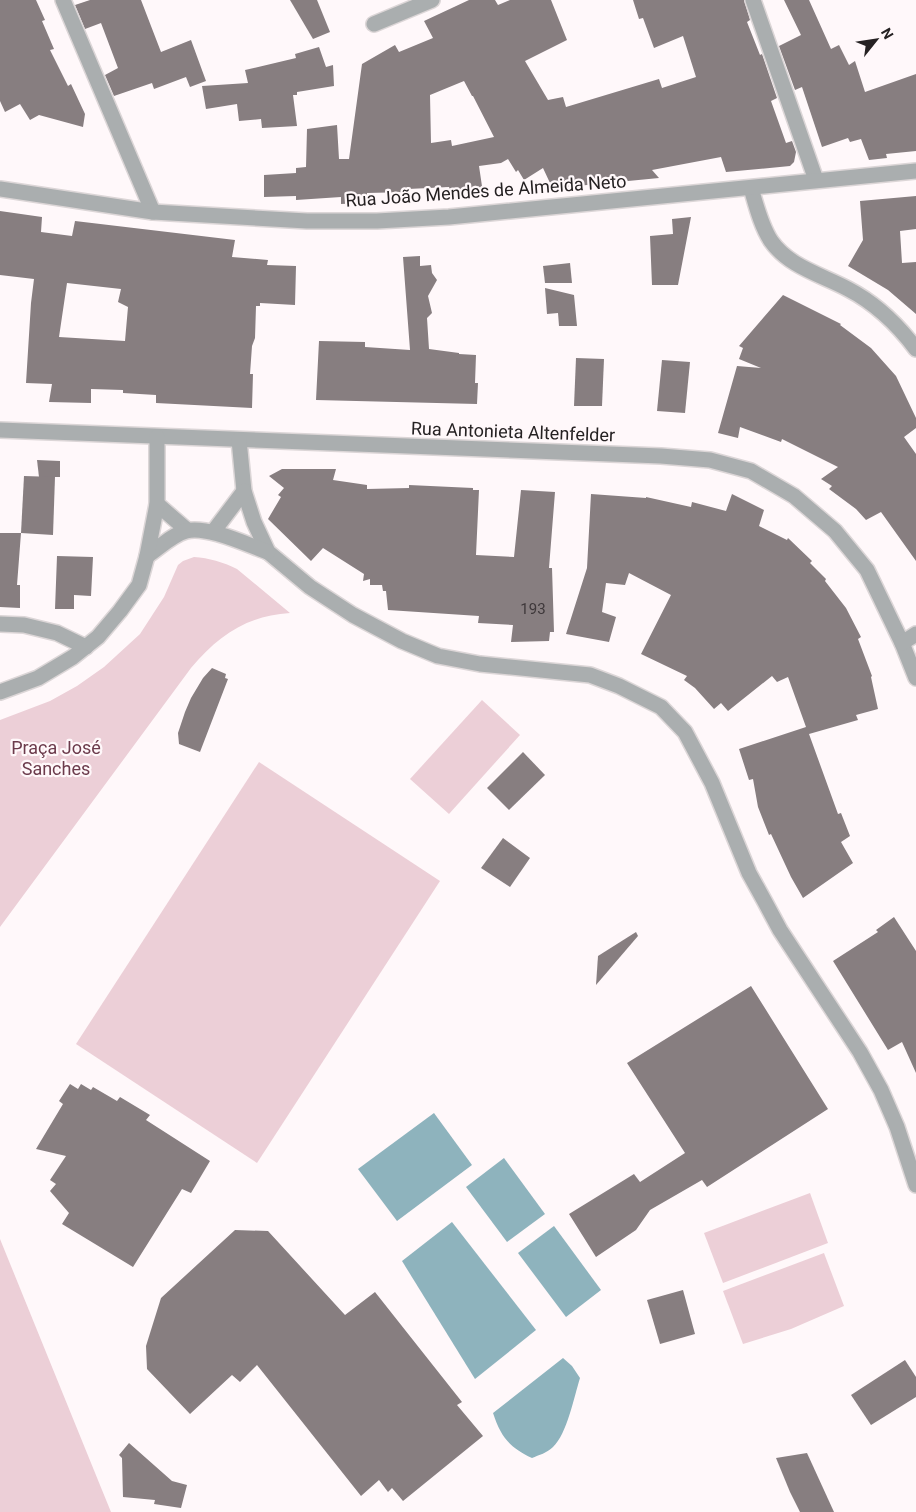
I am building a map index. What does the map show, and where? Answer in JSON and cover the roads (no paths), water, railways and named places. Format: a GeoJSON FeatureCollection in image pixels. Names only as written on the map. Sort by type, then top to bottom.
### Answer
{"type":"FeatureCollection","features":[{"type":"Feature","properties":{"kind":"street"},"geometry":{"type":"LineString","coordinates":[[63,0],[153,212]]}},
{"type":"Feature","properties":{"kind":"street"},"geometry":{"type":"LineString","coordinates":[[374,24],[416,3],[432,0]]}},
{"type":"Feature","properties":{"kind":"street"},"geometry":{"type":"LineString","coordinates":[[753,0],[816,180]]}},
{"type":"Feature","properties":{"kind":"street","name":"Rua João Mendes de Almeida Neto"},"geometry":{"type":"LineString","coordinates":[[0,189],[153,212],[307,221],[376,221],[449,216],[916,171]]}},
{"type":"Feature","properties":{"kind":"street"},"geometry":{"type":"LineString","coordinates":[[751,188],[761,221],[771,241],[785,256],[804,268],[848,289],[878,309],[902,330],[916,349]]}},
{"type":"Feature","properties":{"kind":"street","name":"Rua Antonieta Altenfelder"},"geometry":{"type":"LineString","coordinates":[[0,430],[661,456],[710,460],[751,471],[794,496],[835,531],[867,570],[902,643],[916,678]]}},
{"type":"Feature","properties":{"kind":"street"},"geometry":{"type":"LineString","coordinates":[[0,692],[38,678],[74,658],[98,637],[139,585],[147,556],[157,504],[157,437]]}},
{"type":"Feature","properties":{"kind":"street"},"geometry":{"type":"LineString","coordinates":[[240,440],[244,490],[254,522],[268,552]]}},
{"type":"Feature","properties":{"kind":"street"},"geometry":{"type":"LineString","coordinates":[[213,532],[244,490]]}},
{"type":"Feature","properties":{"kind":"street"},"geometry":{"type":"LineString","coordinates":[[157,504],[187,530]]}},
{"type":"Feature","properties":{"kind":"street"},"geometry":{"type":"LineString","coordinates":[[147,556],[187,530],[213,532],[268,552],[310,587],[353,615],[402,641],[438,656],[480,664],[590,675],[662,707],[685,732],[696,750],[750,872],[780,930],[860,1052],[881,1090],[897,1128],[916,1185]]}},
{"type":"Feature","properties":{"kind":"street"},"geometry":{"type":"LineString","coordinates":[[0,624],[24,625],[57,633],[86,646]]}},
{"type":"Feature","properties":{"kind":"street"},"geometry":{"type":"LineString","coordinates":[[902,643],[916,634]]}},
{"type":"Feature","properties":{"kind":"water"},"geometry":{"type":"Polygon","coordinates":[[[434,1113],[472,1165],[397,1221],[358,1169],[434,1113]]]}},
{"type":"Feature","properties":{"kind":"water"},"geometry":{"type":"Polygon","coordinates":[[[504,1158],[545,1214],[507,1242],[466,1187],[504,1158]]]}},
{"type":"Feature","properties":{"kind":"water"},"geometry":{"type":"Polygon","coordinates":[[[452,1222],[536,1330],[475,1379],[402,1261],[452,1222]]]}},
{"type":"Feature","properties":{"kind":"water"},"geometry":{"type":"Polygon","coordinates":[[[554,1226],[601,1290],[566,1317],[518,1253],[554,1226]]]}},
{"type":"Feature","properties":{"kind":"water"},"geometry":{"type":"Polygon","coordinates":[[[563,1358],[572,1366],[580,1378],[570,1415],[558,1441],[553,1447],[532,1458],[517,1450],[507,1440],[499,1429],[493,1413],[563,1358]]]}},
{"type":"Feature","properties":{"kind":"park label","name":"Praça José Sanches"},"geometry":{"type":"Point","coordinates":[56,758]}}]}
